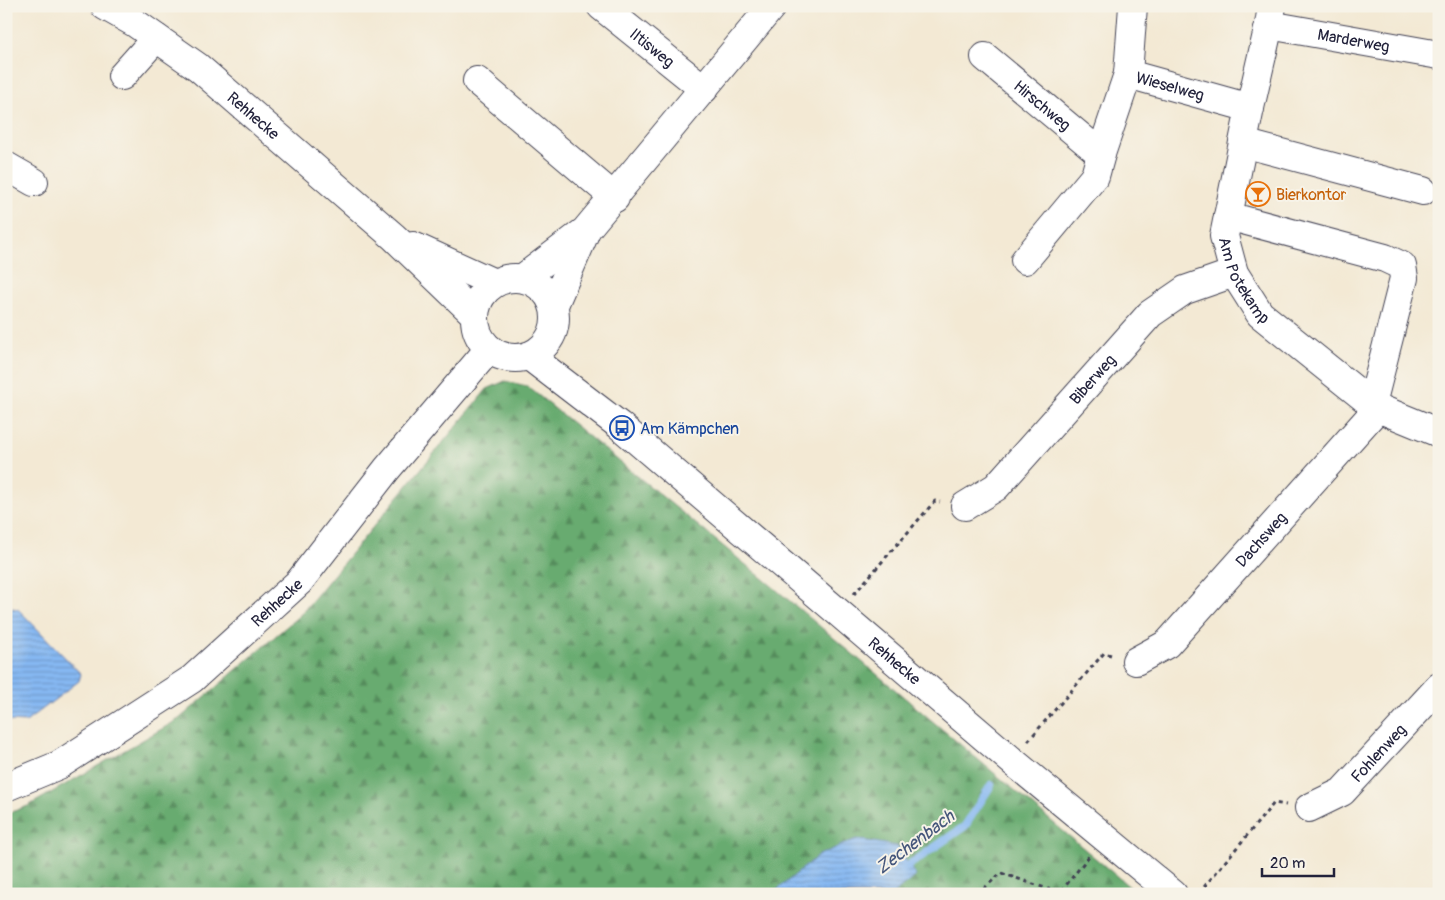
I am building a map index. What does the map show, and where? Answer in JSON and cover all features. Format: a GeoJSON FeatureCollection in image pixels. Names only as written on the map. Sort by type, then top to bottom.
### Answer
{"type":"FeatureCollection","features":[{"type":"Feature","properties":{"kind":"street","name":"Rehhecke"},"geometry":{"type":"LineString","coordinates":[[105,6],[135,23],[198,67],[394,237],[474,314]]}},
{"type":"Feature","properties":{"kind":"street","name":"Iltisweg"},"geometry":{"type":"LineString","coordinates":[[601,6],[704,90]]}},
{"type":"Feature","properties":{"kind":"street"},"geometry":{"type":"LineString","coordinates":[[523,278],[585,231],[615,198],[772,6]]}},
{"type":"Feature","properties":{"kind":"street","name":"Wieselweg"},"geometry":{"type":"LineString","coordinates":[[1133,6],[1128,74],[1250,108]]}},
{"type":"Feature","properties":{"kind":"street","name":"Marderweg"},"geometry":{"type":"LineString","coordinates":[[1271,16],[1439,55]]}},
{"type":"Feature","properties":{"kind":"street","name":"Am Potekamp"},"geometry":{"type":"LineString","coordinates":[[1271,16],[1224,236],[1234,273],[1260,314],[1375,406],[1439,432]]}},
{"type":"Feature","properties":{"kind":"street"},"geometry":{"type":"LineString","coordinates":[[122,76],[156,38]]}},
{"type":"Feature","properties":{"kind":"street","name":"Hirschweg"},"geometry":{"type":"LineString","coordinates":[[985,57],[1101,154]]}},
{"type":"Feature","properties":{"kind":"street"},"geometry":{"type":"LineString","coordinates":[[1025,260],[1095,176],[1128,74]]}},
{"type":"Feature","properties":{"kind":"street"},"geometry":{"type":"LineString","coordinates":[[477,81],[615,198]]}},
{"type":"Feature","properties":{"kind":"street"},"geometry":{"type":"LineString","coordinates":[[1243,143],[1423,191]]}},
{"type":"Feature","properties":{"kind":"street"},"geometry":{"type":"LineString","coordinates":[[6,166],[34,182]]}},
{"type":"Feature","properties":{"kind":"street"},"geometry":{"type":"LineString","coordinates":[[1228,216],[1384,258],[1402,266],[1404,278],[1375,406]]}},
{"type":"Feature","properties":{"kind":"street"},"geometry":{"type":"LineString","coordinates":[[554,305],[585,231]]}},
{"type":"Feature","properties":{"kind":"street","name":"Rehhecke"},"geometry":{"type":"LineString","coordinates":[[394,237],[494,283]]}},
{"type":"Feature","properties":{"kind":"street","name":"Biberweg"},"geometry":{"type":"LineString","coordinates":[[966,506],[996,487],[1150,314],[1185,290],[1234,273]]}},
{"type":"Feature","properties":{"kind":"street"},"geometry":{"type":"LineString","coordinates":[[508,278],[523,278],[536,283],[547,293],[554,305],[556,318],[554,331],[538,349],[515,358],[501,356],[489,349],[480,339],[474,314],[477,302],[484,291],[494,283],[508,278]]}},
{"type":"Feature","properties":{"kind":"street","name":"Rehhecke"},"geometry":{"type":"LineString","coordinates":[[6,787],[59,765],[192,679],[299,582],[387,470],[489,349]]}},
{"type":"Feature","properties":{"kind":"street","name":"Rehhecke"},"geometry":{"type":"LineString","coordinates":[[538,349],[620,425],[1011,760],[1173,894]]}},
{"type":"Feature","properties":{"kind":"street","name":"Dachsweg"},"geometry":{"type":"LineString","coordinates":[[1136,661],[1168,644],[1375,406]]}},
{"type":"Feature","properties":{"kind":"street","name":"Fohlenweg"},"geometry":{"type":"LineString","coordinates":[[1309,808],[1342,792],[1439,687]]}},
{"type":"Feature","properties":{"kind":"path"},"geometry":{"type":"LineString","coordinates":[[839,612],[935,501],[966,506]]}},
{"type":"Feature","properties":{"kind":"path"},"geometry":{"type":"LineString","coordinates":[[1011,760],[1104,653],[1136,661]]}},
{"type":"Feature","properties":{"kind":"path"},"geometry":{"type":"LineString","coordinates":[[1198,894],[1274,803],[1309,808]]}},
{"type":"Feature","properties":{"kind":"path"},"geometry":{"type":"LineString","coordinates":[[978,894],[1001,873],[1060,893],[1104,836]]}},
{"type":"Feature","properties":{"kind":"green space"},"geometry":{"type":"Polygon","coordinates":[[[505,381],[527,386],[772,586],[1138,894],[6,894],[6,814],[28,806],[179,719],[301,614],[487,389],[505,381]]]}},
{"type":"Feature","properties":{"kind":"water"},"geometry":{"type":"Polygon","coordinates":[[[6,607],[18,609],[81,674],[79,681],[26,722],[6,721],[6,607]]]}},
{"type":"Feature","properties":{"kind":"water"},"geometry":{"type":"Polygon","coordinates":[[[856,839],[897,846],[916,876],[893,894],[772,894],[819,855],[856,839]]]}},
{"type":"Feature","properties":{"kind":"waterway","name":"Zechenbach"},"geometry":{"type":"LineString","coordinates":[[902,870],[965,826],[991,785]]}},
{"type":"Feature","properties":{"kind":"place","name":"Bierkontor"},"geometry":{"type":"Point","coordinates":[1258,194]}},
{"type":"Feature","properties":{"kind":"place","name":"Am Kämpchen"},"geometry":{"type":"Point","coordinates":[622,428]}}]}
